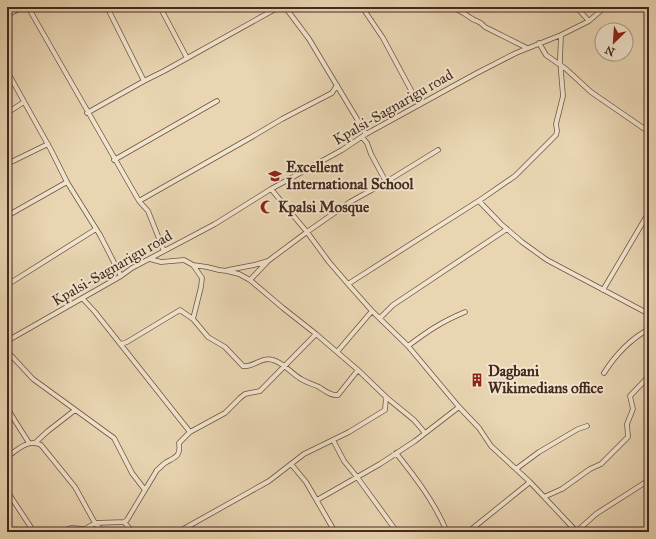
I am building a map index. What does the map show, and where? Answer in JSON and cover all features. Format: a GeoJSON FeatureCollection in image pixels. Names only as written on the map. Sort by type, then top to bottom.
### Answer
{"type":"FeatureCollection","features":[{"type":"Feature","properties":{"kind":"street"},"geometry":{"type":"LineString","coordinates":[[7,15],[23,7]]}},
{"type":"Feature","properties":{"kind":"street"},"geometry":{"type":"LineString","coordinates":[[28,7],[114,160],[139,201],[148,211],[164,251]]}},
{"type":"Feature","properties":{"kind":"street"},"geometry":{"type":"LineString","coordinates":[[107,7],[144,80]]}},
{"type":"Feature","properties":{"kind":"street"},"geometry":{"type":"LineString","coordinates":[[160,7],[187,58]]}},
{"type":"Feature","properties":{"kind":"street"},"geometry":{"type":"LineString","coordinates":[[87,113],[144,80],[187,58],[270,9],[279,7]]}},
{"type":"Feature","properties":{"kind":"street"},"geometry":{"type":"LineString","coordinates":[[285,7],[306,35],[336,85],[364,136],[371,154],[386,182]]}},
{"type":"Feature","properties":{"kind":"street"},"geometry":{"type":"LineString","coordinates":[[362,7],[383,38],[419,105]]}},
{"type":"Feature","properties":{"kind":"street"},"geometry":{"type":"LineString","coordinates":[[450,7],[462,11],[473,19],[480,21],[485,27],[527,48]]}},
{"type":"Feature","properties":{"kind":"street"},"geometry":{"type":"LineString","coordinates":[[576,7],[589,22]]}},
{"type":"Feature","properties":{"kind":"street","name":"Kpalsi-Sagnarigu road"},"geometry":{"type":"LineString","coordinates":[[7,342],[164,251],[215,224],[271,189],[419,105],[500,60],[539,42],[589,22],[605,7]]}},
{"type":"Feature","properties":{"kind":"street"},"geometry":{"type":"LineString","coordinates":[[348,284],[479,201],[515,176],[556,134],[556,124],[563,96],[560,64],[561,34]]}},
{"type":"Feature","properties":{"kind":"street"},"geometry":{"type":"LineString","coordinates":[[539,42],[546,55],[560,64],[604,102],[649,132]]}},
{"type":"Feature","properties":{"kind":"street"},"geometry":{"type":"LineString","coordinates":[[7,71],[48,144],[67,182],[96,229],[121,276]]}},
{"type":"Feature","properties":{"kind":"street"},"geometry":{"type":"LineString","coordinates":[[332,94],[336,85]]}},
{"type":"Feature","properties":{"kind":"street"},"geometry":{"type":"LineString","coordinates":[[139,201],[282,119],[332,94],[341,94]]}},
{"type":"Feature","properties":{"kind":"street"},"geometry":{"type":"LineString","coordinates":[[114,160],[217,101]]}},
{"type":"Feature","properties":{"kind":"street"},"geometry":{"type":"LineString","coordinates":[[7,113],[24,102]]}},
{"type":"Feature","properties":{"kind":"street"},"geometry":{"type":"LineString","coordinates":[[7,164],[48,144]]}},
{"type":"Feature","properties":{"kind":"street"},"geometry":{"type":"LineString","coordinates":[[250,280],[268,261],[350,202],[438,150]]}},
{"type":"Feature","properties":{"kind":"street"},"geometry":{"type":"LineString","coordinates":[[7,216],[67,182]]}},
{"type":"Feature","properties":{"kind":"street"},"geometry":{"type":"LineString","coordinates":[[271,189],[307,232],[329,262],[372,311],[408,346],[459,407],[479,428],[491,446],[530,482],[577,532],[596,514],[649,480]]}},
{"type":"Feature","properties":{"kind":"street"},"geometry":{"type":"LineString","coordinates":[[479,201],[501,224],[547,260],[649,314]]}},
{"type":"Feature","properties":{"kind":"street"},"geometry":{"type":"LineString","coordinates":[[603,290],[649,212]]}},
{"type":"Feature","properties":{"kind":"street"},"geometry":{"type":"LineString","coordinates":[[7,285],[96,229]]}},
{"type":"Feature","properties":{"kind":"street"},"geometry":{"type":"LineString","coordinates":[[380,318],[393,305],[507,229]]}},
{"type":"Feature","properties":{"kind":"street"},"geometry":{"type":"LineString","coordinates":[[150,259],[161,262],[184,260],[193,265],[219,270],[227,270],[268,261]]}},
{"type":"Feature","properties":{"kind":"street"},"geometry":{"type":"LineString","coordinates":[[193,265],[202,278],[193,319]]}},
{"type":"Feature","properties":{"kind":"street"},"geometry":{"type":"LineString","coordinates":[[227,270],[250,280],[316,334],[358,370],[386,397],[404,410],[425,433]]}},
{"type":"Feature","properties":{"kind":"street"},"geometry":{"type":"LineString","coordinates":[[82,298],[121,344],[190,432]]}},
{"type":"Feature","properties":{"kind":"street"},"geometry":{"type":"LineString","coordinates":[[121,344],[127,342],[180,310],[193,319],[208,336],[225,347],[243,366],[247,367],[265,359],[272,359],[302,380],[333,395],[338,395],[358,370]]}},
{"type":"Feature","properties":{"kind":"street"},"geometry":{"type":"LineString","coordinates":[[337,352],[372,311]]}},
{"type":"Feature","properties":{"kind":"street"},"geometry":{"type":"LineString","coordinates":[[408,346],[430,329],[465,312]]}},
{"type":"Feature","properties":{"kind":"street"},"geometry":{"type":"LineString","coordinates":[[604,373],[616,356],[634,338],[649,328]]}},
{"type":"Feature","properties":{"kind":"street"},"geometry":{"type":"LineString","coordinates":[[61,532],[71,528],[85,529],[96,523],[124,522],[131,516],[157,470],[164,463],[179,453],[179,443],[190,432],[225,413],[245,394],[260,390],[316,334]]}},
{"type":"Feature","properties":{"kind":"street"},"geometry":{"type":"LineString","coordinates":[[7,351],[33,379],[114,438],[132,473],[146,490]]}},
{"type":"Feature","properties":{"kind":"street"},"geometry":{"type":"LineString","coordinates":[[544,498],[562,489],[590,469],[601,464],[628,437],[627,424],[633,409],[630,396],[649,376]]}},
{"type":"Feature","properties":{"kind":"street"},"geometry":{"type":"LineString","coordinates":[[178,532],[269,480],[304,454],[349,432],[385,410],[386,397]]}},
{"type":"Feature","properties":{"kind":"street"},"geometry":{"type":"LineString","coordinates":[[317,500],[415,441],[459,407]]}},
{"type":"Feature","properties":{"kind":"street"},"geometry":{"type":"LineString","coordinates":[[7,408],[29,443]]}},
{"type":"Feature","properties":{"kind":"street"},"geometry":{"type":"LineString","coordinates":[[7,457],[29,443],[36,442],[75,410]]}},
{"type":"Feature","properties":{"kind":"street"},"geometry":{"type":"LineString","coordinates":[[516,469],[539,452],[578,429],[587,426]]}},
{"type":"Feature","properties":{"kind":"street"},"geometry":{"type":"LineString","coordinates":[[332,440],[344,461],[396,532]]}},
{"type":"Feature","properties":{"kind":"street"},"geometry":{"type":"LineString","coordinates":[[36,442],[41,445],[75,487],[103,532]]}},
{"type":"Feature","properties":{"kind":"street"},"geometry":{"type":"LineString","coordinates":[[396,453],[419,482],[442,518],[447,532]]}},
{"type":"Feature","properties":{"kind":"street"},"geometry":{"type":"LineString","coordinates":[[291,464],[306,482],[335,532]]}},
{"type":"Feature","properties":{"kind":"street"},"geometry":{"type":"LineString","coordinates":[[468,532],[530,482]]}},
{"type":"Feature","properties":{"kind":"street"},"geometry":{"type":"LineString","coordinates":[[7,491],[34,532]]}},
{"type":"Feature","properties":{"kind":"street"},"geometry":{"type":"LineString","coordinates":[[124,522],[133,532]]}},
{"type":"Feature","properties":{"kind":"street"},"geometry":{"type":"LineString","coordinates":[[643,532],[649,529]]}},
{"type":"Feature","properties":{"kind":"place","name":"Excellent International School"},"geometry":{"type":"Point","coordinates":[275,176]}},
{"type":"Feature","properties":{"kind":"place","name":"Kpalsi Mosque"},"geometry":{"type":"Point","coordinates":[267,207]}},
{"type":"Feature","properties":{"kind":"place","name":"Dagbani Wikimedians office"},"geometry":{"type":"Point","coordinates":[477,380]}}]}
